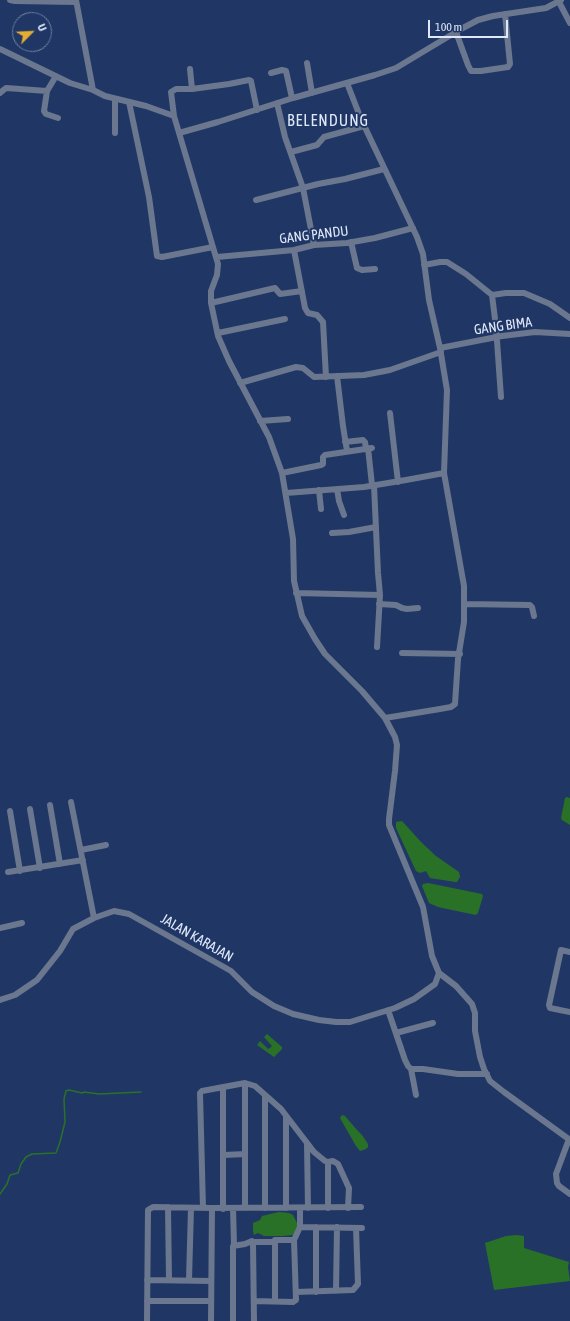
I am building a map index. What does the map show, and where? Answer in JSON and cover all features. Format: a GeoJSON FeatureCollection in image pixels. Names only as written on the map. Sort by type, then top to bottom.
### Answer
{"type":"FeatureCollection","features":[{"type":"Feature","properties":{"kind":"street"},"geometry":{"type":"LineString","coordinates":[[10,0],[76,1],[93,90]]}},
{"type":"Feature","properties":{"kind":"street"},"geometry":{"type":"LineString","coordinates":[[179,133],[396,68],[478,20],[493,16],[546,8],[560,1],[570,23]]}},
{"type":"Feature","properties":{"kind":"street"},"geometry":{"type":"LineString","coordinates":[[456,32],[471,71],[508,67],[510,64],[505,14]]}},
{"type":"Feature","properties":{"kind":"street"},"geometry":{"type":"LineString","coordinates":[[0,49],[70,83],[93,90],[105,96],[152,108],[174,116]]}},
{"type":"Feature","properties":{"kind":"street"},"geometry":{"type":"LineString","coordinates":[[307,63],[312,93]]}},
{"type":"Feature","properties":{"kind":"street"},"geometry":{"type":"LineString","coordinates":[[190,69],[192,89]]}},
{"type":"Feature","properties":{"kind":"street"},"geometry":{"type":"LineString","coordinates":[[271,73],[282,70],[286,71],[292,98]]}},
{"type":"Feature","properties":{"kind":"street"},"geometry":{"type":"LineString","coordinates":[[56,76],[48,91],[44,111],[46,114],[58,118]]}},
{"type":"Feature","properties":{"kind":"street"},"geometry":{"type":"LineString","coordinates":[[257,110],[251,81],[249,80],[192,89],[176,89],[172,91],[171,95],[174,116],[217,257],[218,270],[211,287],[211,303],[218,333],[229,361],[271,443],[282,473],[293,539],[293,564],[296,593],[302,616],[314,639],[325,654],[362,691],[384,718],[395,737],[397,746],[389,825],[423,907],[432,956],[438,973],[456,986],[472,1004],[476,1013],[475,1032],[480,1057],[490,1081],[570,1140],[556,1174],[559,1186],[570,1194]]}},
{"type":"Feature","properties":{"kind":"street"},"geometry":{"type":"LineString","coordinates":[[347,83],[364,126],[422,248],[429,300],[447,390],[445,412],[444,473],[464,586],[464,622],[458,659],[454,705],[440,709],[384,718]]}},
{"type":"Feature","properties":{"kind":"street"},"geometry":{"type":"LineString","coordinates":[[0,93],[9,88],[48,91]]}},
{"type":"Feature","properties":{"kind":"street"},"geometry":{"type":"LineString","coordinates":[[115,99],[115,133]]}},
{"type":"Feature","properties":{"kind":"street"},"geometry":{"type":"LineString","coordinates":[[129,102],[149,197],[157,256],[162,257],[213,247]]}},
{"type":"Feature","properties":{"kind":"street"},"geometry":{"type":"LineString","coordinates":[[277,103],[285,137],[303,188],[314,245]]}},
{"type":"Feature","properties":{"kind":"street"},"geometry":{"type":"LineString","coordinates":[[291,152],[317,146],[324,137],[364,126]]}},
{"type":"Feature","properties":{"kind":"street"},"geometry":{"type":"LineString","coordinates":[[256,200],[384,169]]}},
{"type":"Feature","properties":{"kind":"street","name":"GANG PANDU"},"geometry":{"type":"LineString","coordinates":[[217,257],[294,250],[314,245],[351,242],[375,238],[412,228]]}},
{"type":"Feature","properties":{"kind":"street"},"geometry":{"type":"LineString","coordinates":[[351,242],[357,268],[362,270],[375,268]]}},
{"type":"Feature","properties":{"kind":"street"},"geometry":{"type":"LineString","coordinates":[[240,383],[296,367],[303,368],[314,377],[326,377],[323,322],[320,317],[306,311],[294,250]]}},
{"type":"Feature","properties":{"kind":"street"},"geometry":{"type":"LineString","coordinates":[[424,265],[447,262],[466,274],[492,295],[497,338],[501,397]]}},
{"type":"Feature","properties":{"kind":"street"},"geometry":{"type":"LineString","coordinates":[[211,303],[275,288],[280,294],[302,291]]}},
{"type":"Feature","properties":{"kind":"street"},"geometry":{"type":"LineString","coordinates":[[492,295],[524,293],[550,304],[570,318]]}},
{"type":"Feature","properties":{"kind":"street"},"geometry":{"type":"LineString","coordinates":[[218,333],[285,319]]}},
{"type":"Feature","properties":{"kind":"street","name":"GANG BIMA"},"geometry":{"type":"LineString","coordinates":[[326,377],[378,373],[390,370],[440,350],[497,338],[535,332],[570,334]]}},
{"type":"Feature","properties":{"kind":"street"},"geometry":{"type":"LineString","coordinates":[[337,376],[347,451]]}},
{"type":"Feature","properties":{"kind":"street"},"geometry":{"type":"LineString","coordinates":[[390,413],[398,482]]}},
{"type":"Feature","properties":{"kind":"street"},"geometry":{"type":"LineString","coordinates":[[260,421],[288,419]]}},
{"type":"Feature","properties":{"kind":"street"},"geometry":{"type":"LineString","coordinates":[[345,442],[363,440],[369,448],[373,485],[380,595],[377,647]]}},
{"type":"Feature","properties":{"kind":"street"},"geometry":{"type":"LineString","coordinates":[[282,473],[321,465],[323,463],[324,455],[369,448]]}},
{"type":"Feature","properties":{"kind":"street"},"geometry":{"type":"LineString","coordinates":[[286,493],[398,482],[444,473]]}},
{"type":"Feature","properties":{"kind":"street"},"geometry":{"type":"LineString","coordinates":[[337,489],[344,516]]}},
{"type":"Feature","properties":{"kind":"street"},"geometry":{"type":"LineString","coordinates":[[319,490],[321,509]]}},
{"type":"Feature","properties":{"kind":"street"},"geometry":{"type":"LineString","coordinates":[[332,533],[376,528]]}},
{"type":"Feature","properties":{"kind":"street"},"geometry":{"type":"LineString","coordinates":[[296,593],[380,595]]}},
{"type":"Feature","properties":{"kind":"street"},"geometry":{"type":"LineString","coordinates":[[379,604],[396,605],[407,609],[418,608]]}},
{"type":"Feature","properties":{"kind":"street"},"geometry":{"type":"LineString","coordinates":[[465,604],[530,605],[534,616]]}},
{"type":"Feature","properties":{"kind":"street"},"geometry":{"type":"LineString","coordinates":[[402,653],[460,654]]}},
{"type":"Feature","properties":{"kind":"street"},"geometry":{"type":"LineString","coordinates":[[71,802],[94,918]]}},
{"type":"Feature","properties":{"kind":"street"},"geometry":{"type":"LineString","coordinates":[[50,805],[60,864]]}},
{"type":"Feature","properties":{"kind":"street"},"geometry":{"type":"LineString","coordinates":[[30,809],[40,868]]}},
{"type":"Feature","properties":{"kind":"street"},"geometry":{"type":"LineString","coordinates":[[10,811],[20,871]]}},
{"type":"Feature","properties":{"kind":"street"},"geometry":{"type":"LineString","coordinates":[[81,850],[106,845]]}},
{"type":"Feature","properties":{"kind":"street"},"geometry":{"type":"LineString","coordinates":[[8,872],[83,860]]}},
{"type":"Feature","properties":{"kind":"street","name":"JALAN KARAJAN"},"geometry":{"type":"LineString","coordinates":[[0,1000],[15,995],[37,980],[60,951],[73,930],[94,918],[114,911],[130,914],[231,971],[245,987],[259,998],[293,1014],[319,1020],[350,1022],[388,1010],[414,999],[435,984],[438,973]]}},
{"type":"Feature","properties":{"kind":"street"},"geometry":{"type":"LineString","coordinates":[[0,928],[22,923]]}},
{"type":"Feature","properties":{"kind":"street"},"geometry":{"type":"LineString","coordinates":[[570,952],[561,950],[549,1005],[550,1008],[570,1011]]}},
{"type":"Feature","properties":{"kind":"street"},"geometry":{"type":"LineString","coordinates":[[388,1010],[405,1060],[411,1069],[416,1095]]}},
{"type":"Feature","properties":{"kind":"street"},"geometry":{"type":"LineString","coordinates":[[396,1033],[433,1023]]}},
{"type":"Feature","properties":{"kind":"street"},"geometry":{"type":"LineString","coordinates":[[411,1069],[423,1069],[458,1074],[487,1074]]}},
{"type":"Feature","properties":{"kind":"street"},"geometry":{"type":"LineString","coordinates":[[245,1083],[245,1208]]}},
{"type":"Feature","properties":{"kind":"street"},"geometry":{"type":"LineString","coordinates":[[203,1208],[200,1093],[202,1091],[245,1083],[255,1086],[281,1109],[314,1152],[328,1162],[335,1162],[349,1188],[348,1208]]}},
{"type":"Feature","properties":{"kind":"street"},"geometry":{"type":"LineString","coordinates":[[223,1087],[224,1208]]}},
{"type":"Feature","properties":{"kind":"street"},"geometry":{"type":"LineString","coordinates":[[265,1095],[266,1208]]}},
{"type":"Feature","properties":{"kind":"street"},"geometry":{"type":"LineString","coordinates":[[286,1117],[286,1208]]}},
{"type":"Feature","properties":{"kind":"street"},"geometry":{"type":"LineString","coordinates":[[307,1143],[308,1208]]}},
{"type":"Feature","properties":{"kind":"street"},"geometry":{"type":"LineString","coordinates":[[224,1155],[245,1154]]}},
{"type":"Feature","properties":{"kind":"street"},"geometry":{"type":"LineString","coordinates":[[328,1162],[328,1208]]}},
{"type":"Feature","properties":{"kind":"street"},"geometry":{"type":"LineString","coordinates":[[147,1321],[148,1210],[153,1207],[361,1207]]}},
{"type":"Feature","properties":{"kind":"street"},"geometry":{"type":"LineString","coordinates":[[168,1207],[169,1280]]}},
{"type":"Feature","properties":{"kind":"street"},"geometry":{"type":"LineString","coordinates":[[189,1280],[191,1208]]}},
{"type":"Feature","properties":{"kind":"street"},"geometry":{"type":"LineString","coordinates":[[211,1321],[212,1208]]}},
{"type":"Feature","properties":{"kind":"street"},"geometry":{"type":"LineString","coordinates":[[233,1208],[233,1321]]}},
{"type":"Feature","properties":{"kind":"street"},"geometry":{"type":"LineString","coordinates":[[254,1301],[293,1302],[296,1300],[294,1240],[300,1227],[300,1208]]}},
{"type":"Feature","properties":{"kind":"street"},"geometry":{"type":"LineString","coordinates":[[296,1292],[351,1291],[358,1284],[359,1228],[300,1227]]}},
{"type":"Feature","properties":{"kind":"street"},"geometry":{"type":"LineString","coordinates":[[316,1227],[316,1292]]}},
{"type":"Feature","properties":{"kind":"street"},"geometry":{"type":"LineString","coordinates":[[336,1291],[337,1227]]}},
{"type":"Feature","properties":{"kind":"street"},"geometry":{"type":"LineString","coordinates":[[234,1245],[245,1244],[251,1241],[275,1242],[275,1240],[294,1240]]}},
{"type":"Feature","properties":{"kind":"street"},"geometry":{"type":"LineString","coordinates":[[253,1242],[254,1321]]}},
{"type":"Feature","properties":{"kind":"street"},"geometry":{"type":"LineString","coordinates":[[275,1242],[275,1301]]}},
{"type":"Feature","properties":{"kind":"street"},"geometry":{"type":"LineString","coordinates":[[147,1280],[211,1281]]}},
{"type":"Feature","properties":{"kind":"street"},"geometry":{"type":"LineString","coordinates":[[147,1301],[211,1301]]}},
{"type":"Feature","properties":{"kind":"shaded area"},"geometry":{"type":"Polygon","coordinates":[[[565,798],[570,798],[570,825],[561,818],[565,798]]]}},
{"type":"Feature","properties":{"kind":"shaded area"},"geometry":{"type":"Polygon","coordinates":[[[402,821],[436,856],[459,872],[460,877],[457,882],[430,878],[426,871],[420,873],[416,871],[396,828],[396,822],[402,821]]]}},
{"type":"Feature","properties":{"kind":"shaded area"},"geometry":{"type":"Polygon","coordinates":[[[428,883],[482,894],[483,896],[478,913],[476,915],[438,907],[429,903],[422,886],[423,884],[428,883]]]}},
{"type":"Feature","properties":{"kind":"shaded area"},"geometry":{"type":"Polygon","coordinates":[[[267,1034],[282,1047],[282,1049],[274,1057],[257,1045],[260,1041],[268,1049],[272,1046],[264,1037],[267,1034]]]}},
{"type":"Feature","properties":{"kind":"shaded area"},"geometry":{"type":"Polygon","coordinates":[[[342,1115],[345,1116],[362,1135],[368,1144],[366,1149],[360,1151],[356,1146],[340,1118],[342,1115]]]}},
{"type":"Feature","properties":{"kind":"shaded area"},"geometry":{"type":"Polygon","coordinates":[[[279,1212],[293,1215],[297,1223],[297,1230],[293,1235],[264,1236],[258,1233],[254,1235],[253,1223],[260,1220],[262,1216],[279,1212]]]}},
{"type":"Feature","properties":{"kind":"shaded area"},"geometry":{"type":"Polygon","coordinates":[[[506,1236],[524,1236],[524,1248],[569,1262],[568,1267],[570,1281],[494,1290],[485,1243],[506,1236]]]}},
{"type":"Feature","properties":{"kind":"waterway"},"geometry":{"type":"LineString","coordinates":[[0,1194],[7,1184],[10,1175],[18,1173],[21,1164],[26,1157],[32,1154],[56,1153],[65,1122],[64,1099],[66,1091],[69,1090],[82,1093],[99,1094],[141,1092]]}},
{"type":"Feature","properties":{"kind":"district","name":"BELENDUNG"},"geometry":{"type":"Point","coordinates":[328,121]}}]}
